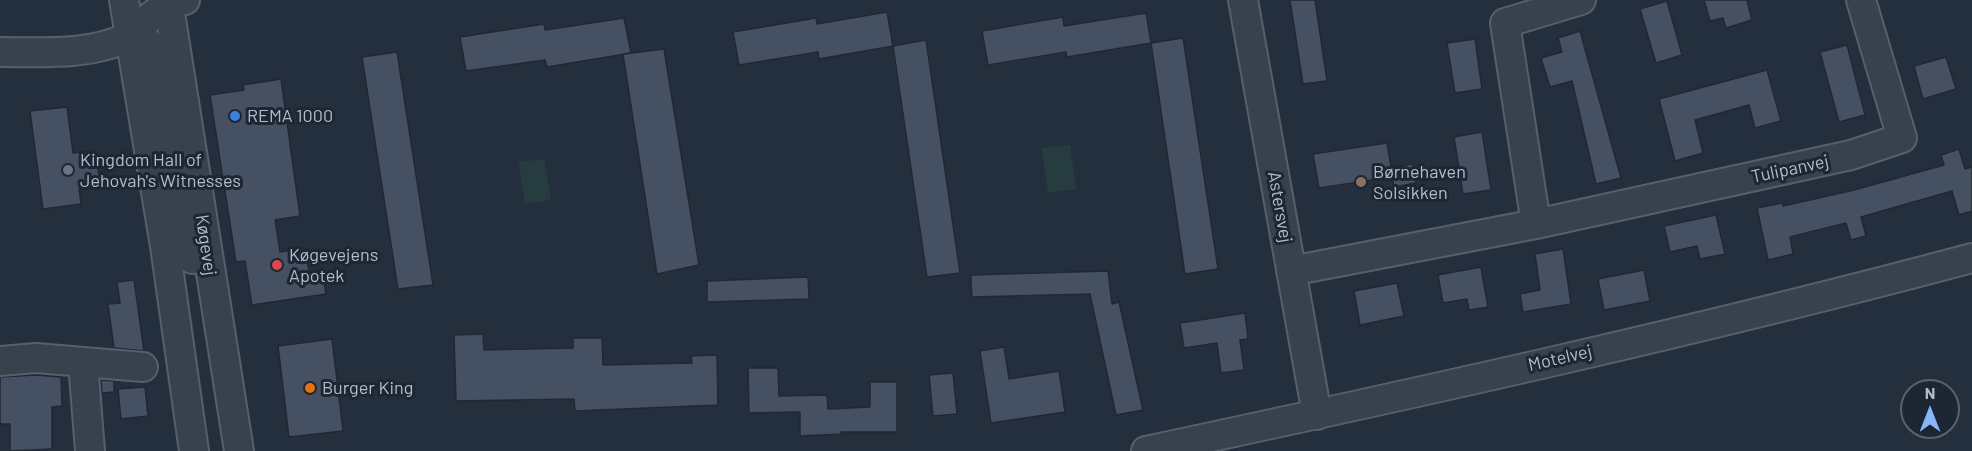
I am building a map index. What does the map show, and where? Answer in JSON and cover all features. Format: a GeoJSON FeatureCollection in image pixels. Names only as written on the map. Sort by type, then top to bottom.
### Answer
{"type":"FeatureCollection","features":[{"type":"Feature","properties":{"kind":"street"},"geometry":{"type":"LineString","coordinates":[[124,0],[173,295],[194,451]]}},
{"type":"Feature","properties":{"kind":"street","name":"Astersvej"},"geometry":{"type":"LineString","coordinates":[[1243,0],[1317,415]]}},
{"type":"Feature","properties":{"kind":"street"},"geometry":{"type":"LineString","coordinates":[[1536,224],[1505,23],[1581,0]]}},
{"type":"Feature","properties":{"kind":"street","name":"Tulipanvej"},"geometry":{"type":"LineString","coordinates":[[1291,271],[1536,224],[1851,156],[1902,138],[1860,0]]}},
{"type":"Feature","properties":{"kind":"street","name":"Køgevej"},"geometry":{"type":"LineString","coordinates":[[0,52],[39,52],[95,47],[130,36],[169,1]]}},
{"type":"Feature","properties":{"kind":"street","name":"Køgevej"},"geometry":{"type":"LineString","coordinates":[[169,1],[239,451]]}},
{"type":"Feature","properties":{"kind":"street"},"geometry":{"type":"LineString","coordinates":[[130,36],[145,40],[155,51],[181,212],[192,258],[219,334]]}},
{"type":"Feature","properties":{"kind":"street","name":"Motelvej"},"geometry":{"type":"LineString","coordinates":[[1146,451],[1317,415],[1859,288],[1972,258]]}},
{"type":"Feature","properties":{"kind":"street"},"geometry":{"type":"LineString","coordinates":[[173,295],[199,370],[214,451]]}},
{"type":"Feature","properties":{"kind":"street"},"geometry":{"type":"LineString","coordinates":[[0,361],[36,358],[143,367]]}},
{"type":"Feature","properties":{"kind":"street"},"geometry":{"type":"LineString","coordinates":[[83,362],[90,451]]}},
{"type":"Feature","properties":{"kind":"green space"},"geometry":{"type":"Polygon","coordinates":[[[1070,145],[1076,189],[1048,193],[1042,148],[1070,145]]]}},
{"type":"Feature","properties":{"kind":"green space"},"geometry":{"type":"Polygon","coordinates":[[[544,159],[551,200],[525,204],[518,162],[544,159]]]}},
{"type":"Feature","properties":{"kind":"building"},"geometry":{"type":"Polygon","coordinates":[[[1290,0],[1315,0],[1327,81],[1303,84],[1290,0]]]}},
{"type":"Feature","properties":{"kind":"building"},"geometry":{"type":"Polygon","coordinates":[[[1704,0],[1747,0],[1752,20],[1726,28],[1723,18],[1710,21],[1704,0]]]}},
{"type":"Feature","properties":{"kind":"building"},"geometry":{"type":"Polygon","coordinates":[[[1667,1],[1682,55],[1656,63],[1640,9],[1667,1]]]}},
{"type":"Feature","properties":{"kind":"building"},"geometry":{"type":"Polygon","coordinates":[[[887,12],[893,46],[819,59],[818,52],[739,65],[733,32],[816,18],[817,24],[887,12]]]}},
{"type":"Feature","properties":{"kind":"building"},"geometry":{"type":"Polygon","coordinates":[[[1146,13],[1151,43],[1067,57],[1066,52],[988,65],[982,31],[1063,17],[1064,26],[1146,13]]]}},
{"type":"Feature","properties":{"kind":"building"},"geometry":{"type":"Polygon","coordinates":[[[624,18],[631,53],[547,67],[545,60],[466,71],[460,37],[544,24],[545,30],[624,18]]]}},
{"type":"Feature","properties":{"kind":"building"},"geometry":{"type":"Polygon","coordinates":[[[1580,31],[1621,178],[1596,184],[1572,81],[1550,87],[1541,58],[1562,52],[1558,38],[1580,31]]]}},
{"type":"Feature","properties":{"kind":"building"},"geometry":{"type":"Polygon","coordinates":[[[1183,38],[1218,269],[1185,274],[1151,43],[1183,38]]]}},
{"type":"Feature","properties":{"kind":"building"},"geometry":{"type":"Polygon","coordinates":[[[1475,39],[1482,89],[1455,93],[1447,43],[1475,39]]]}},
{"type":"Feature","properties":{"kind":"building"},"geometry":{"type":"Polygon","coordinates":[[[926,40],[960,273],[927,277],[893,46],[926,40]]]}},
{"type":"Feature","properties":{"kind":"building"},"geometry":{"type":"Polygon","coordinates":[[[1847,45],[1865,115],[1839,122],[1820,52],[1847,45]]]}},
{"type":"Feature","properties":{"kind":"building"},"geometry":{"type":"Polygon","coordinates":[[[664,49],[699,265],[657,274],[623,54],[664,49]]]}},
{"type":"Feature","properties":{"kind":"building"},"geometry":{"type":"Polygon","coordinates":[[[397,52],[433,285],[398,289],[362,57],[397,52]]]}},
{"type":"Feature","properties":{"kind":"building"},"geometry":{"type":"Polygon","coordinates":[[[1946,57],[1956,89],[1923,99],[1914,66],[1946,57]]]}},
{"type":"Feature","properties":{"kind":"building"},"geometry":{"type":"Polygon","coordinates":[[[1767,70],[1781,121],[1755,128],[1749,105],[1695,120],[1703,153],[1675,161],[1659,99],[1767,70]]]}},
{"type":"Feature","properties":{"kind":"building"},"geometry":{"type":"Polygon","coordinates":[[[281,79],[300,216],[275,220],[280,252],[305,248],[309,272],[322,270],[326,294],[252,305],[245,261],[236,262],[210,95],[244,90],[243,85],[281,79]]]}},
{"type":"Feature","properties":{"kind":"building","name":"Kingdom Hall of Jehovah's Witnesses"},"geometry":{"type":"Polygon","coordinates":[[[67,107],[73,153],[96,150],[100,187],[79,189],[81,204],[43,209],[30,111],[67,107]]]}},
{"type":"Feature","properties":{"kind":"building"},"geometry":{"type":"Polygon","coordinates":[[[1482,132],[1491,190],[1463,194],[1454,137],[1482,132]]]}},
{"type":"Feature","properties":{"kind":"building"},"geometry":{"type":"Polygon","coordinates":[[[1387,143],[1391,167],[1413,164],[1416,183],[1394,187],[1392,177],[1319,188],[1313,154],[1387,143]]]}},
{"type":"Feature","properties":{"kind":"building"},"geometry":{"type":"Polygon","coordinates":[[[1959,149],[1965,169],[1972,167],[1972,211],[1959,215],[1952,191],[1861,217],[1866,236],[1851,240],[1846,223],[1790,237],[1793,254],[1768,260],[1757,208],[1782,203],[1783,206],[1854,190],[1944,165],[1941,155],[1959,149]]]}},
{"type":"Feature","properties":{"kind":"building"},"geometry":{"type":"Polygon","coordinates":[[[1716,215],[1725,254],[1700,259],[1697,246],[1670,252],[1664,226],[1716,215]]]}},
{"type":"Feature","properties":{"kind":"building"},"geometry":{"type":"Polygon","coordinates":[[[1563,249],[1571,304],[1523,312],[1520,294],[1540,290],[1535,254],[1563,249]]]}},
{"type":"Feature","properties":{"kind":"building"},"geometry":{"type":"Polygon","coordinates":[[[1481,267],[1488,307],[1469,310],[1467,299],[1443,303],[1438,275],[1481,267]]]}},
{"type":"Feature","properties":{"kind":"building"},"geometry":{"type":"Polygon","coordinates":[[[1644,270],[1650,301],[1604,310],[1598,279],[1644,270]]]}},
{"type":"Feature","properties":{"kind":"building"},"geometry":{"type":"Polygon","coordinates":[[[1108,271],[1112,304],[1119,302],[1143,410],[1116,415],[1090,294],[972,297],[971,284],[971,275],[1108,271]]]}},
{"type":"Feature","properties":{"kind":"building"},"geometry":{"type":"Polygon","coordinates":[[[808,277],[809,299],[707,302],[707,281],[808,277]]]}},
{"type":"Feature","properties":{"kind":"building"},"geometry":{"type":"Polygon","coordinates":[[[134,280],[144,351],[114,348],[108,304],[120,303],[117,282],[134,280]]]}},
{"type":"Feature","properties":{"kind":"building"},"geometry":{"type":"Polygon","coordinates":[[[1397,283],[1404,316],[1360,325],[1354,291],[1397,283]]]}},
{"type":"Feature","properties":{"kind":"building"},"geometry":{"type":"Polygon","coordinates":[[[1245,313],[1248,339],[1240,340],[1244,370],[1221,373],[1217,343],[1184,348],[1180,323],[1245,313]]]}},
{"type":"Feature","properties":{"kind":"building"},"geometry":{"type":"Polygon","coordinates":[[[483,334],[484,350],[573,348],[573,338],[602,338],[603,365],[692,363],[691,356],[717,355],[718,405],[575,411],[574,399],[456,401],[454,335],[483,334]]]}},
{"type":"Feature","properties":{"kind":"building","name":"Burger King"},"geometry":{"type":"Polygon","coordinates":[[[332,339],[343,431],[289,437],[278,346],[332,339]]]}},
{"type":"Feature","properties":{"kind":"building"},"geometry":{"type":"Polygon","coordinates":[[[1004,347],[1009,379],[1059,371],[1065,412],[991,423],[980,351],[1004,347]]]}},
{"type":"Feature","properties":{"kind":"building"},"geometry":{"type":"Polygon","coordinates":[[[748,368],[778,368],[779,396],[827,395],[828,409],[870,407],[870,382],[897,382],[897,432],[841,432],[841,434],[800,436],[800,412],[749,413],[748,368]]]}},
{"type":"Feature","properties":{"kind":"building"},"geometry":{"type":"Polygon","coordinates":[[[953,373],[957,414],[933,416],[929,375],[953,373]]]}},
{"type":"Feature","properties":{"kind":"building"},"geometry":{"type":"Polygon","coordinates":[[[36,375],[61,377],[62,406],[52,407],[52,449],[10,451],[10,424],[0,424],[0,377],[36,375]]]}},
{"type":"Feature","properties":{"kind":"building"},"geometry":{"type":"Polygon","coordinates":[[[101,380],[114,381],[114,392],[102,393],[101,380]]]}},
{"type":"Feature","properties":{"kind":"building"},"geometry":{"type":"Polygon","coordinates":[[[145,387],[148,416],[121,419],[118,389],[145,387]]]}},
{"type":"Feature","properties":{"kind":"place","name":"REMA 1000"},"geometry":{"type":"Point","coordinates":[235,116]}},
{"type":"Feature","properties":{"kind":"place","name":"Kingdom Hall of Jehovah's Witnesses"},"geometry":{"type":"Point","coordinates":[68,170]}},
{"type":"Feature","properties":{"kind":"place","name":"Børnehaven Solsikken"},"geometry":{"type":"Point","coordinates":[1361,182]}},
{"type":"Feature","properties":{"kind":"place","name":"Køgevejens Apotek"},"geometry":{"type":"Point","coordinates":[277,265]}},
{"type":"Feature","properties":{"kind":"place","name":"Burger King"},"geometry":{"type":"Point","coordinates":[310,388]}}]}
